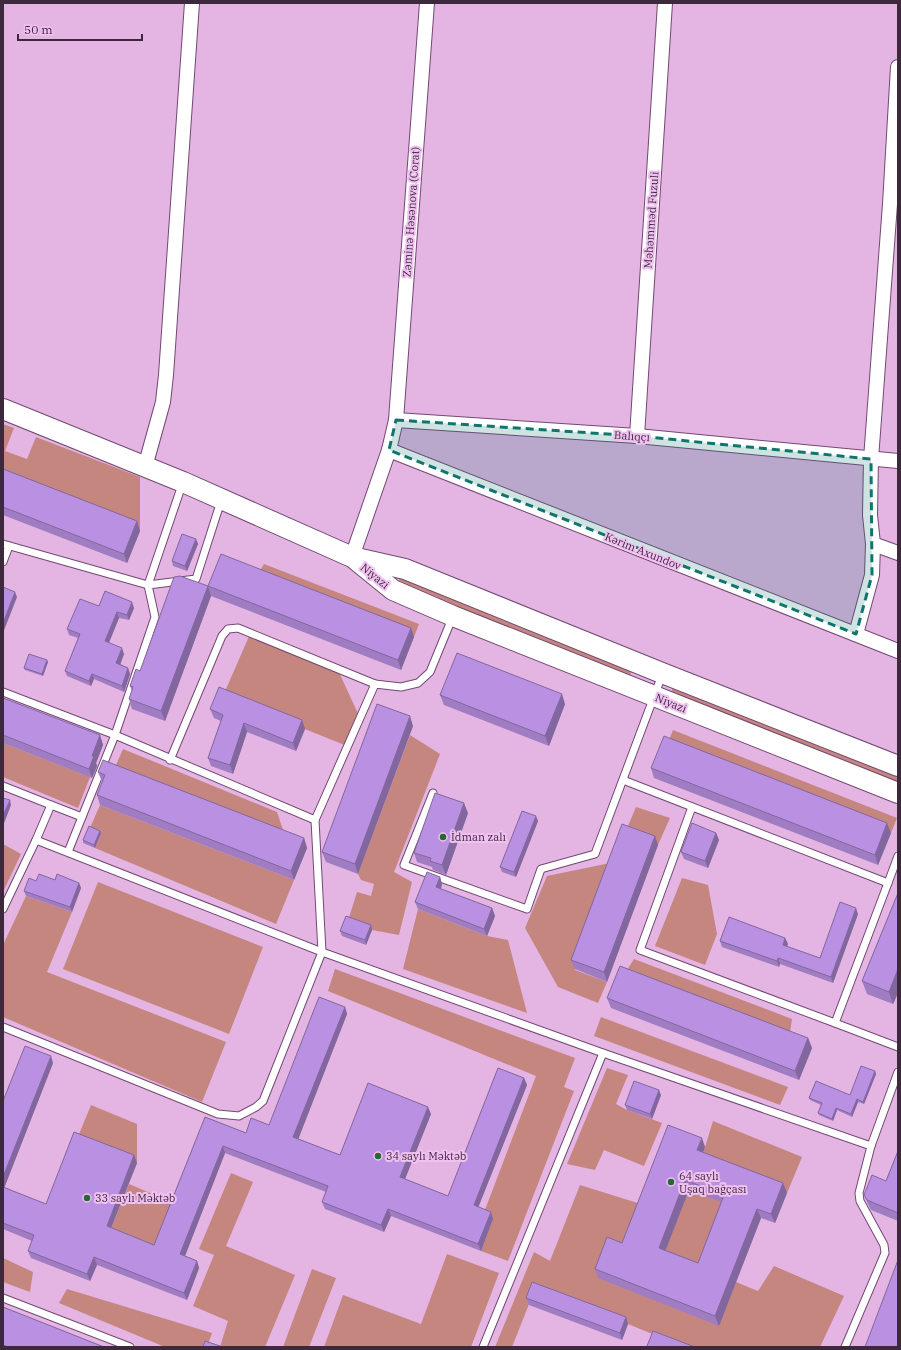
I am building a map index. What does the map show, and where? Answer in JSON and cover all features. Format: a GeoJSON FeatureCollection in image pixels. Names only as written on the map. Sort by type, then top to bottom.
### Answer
{"type":"FeatureCollection","features":[{"type":"Feature","properties":{"kind":"main road"},"geometry":{"type":"LineString","coordinates":[[3,409],[183,482],[352,557]]}},
{"type":"Feature","properties":{"kind":"main road","name":"Niyazi"},"geometry":{"type":"LineString","coordinates":[[352,557],[393,590],[453,616],[898,793]]}},
{"type":"Feature","properties":{"kind":"main road","name":"Niyazi"},"geometry":{"type":"LineString","coordinates":[[352,557],[405,569],[662,674],[898,766]]}},
{"type":"Feature","properties":{"kind":"street"},"geometry":{"type":"LineString","coordinates":[[145,467],[162,402],[166,375],[192,3]]}},
{"type":"Feature","properties":{"kind":"street","name":"Zəminə Həsənova (Corat)"},"geometry":{"type":"LineString","coordinates":[[396,420],[427,3]]}},
{"type":"Feature","properties":{"kind":"street","name":"Məhəmməd Fuzuli"},"geometry":{"type":"LineString","coordinates":[[637,436],[665,3]]}},
{"type":"Feature","properties":{"kind":"street"},"geometry":{"type":"LineString","coordinates":[[856,634],[872,575],[873,544],[870,515],[871,459],[894,204],[898,67]]}},
{"type":"Feature","properties":{"kind":"street"},"geometry":{"type":"LineString","coordinates":[[352,557],[389,450],[396,420]]}},
{"type":"Feature","properties":{"kind":"street","name":"Balıqçı"},"geometry":{"type":"LineString","coordinates":[[396,420],[637,436],[898,461]]}},
{"type":"Feature","properties":{"kind":"street","name":"Kərim Axundov"},"geometry":{"type":"LineString","coordinates":[[389,450],[898,651]]}},
{"type":"Feature","properties":{"kind":"street"},"geometry":{"type":"LineString","coordinates":[[873,544],[898,553]]}},
{"type":"Feature","properties":{"kind":"lane"},"geometry":{"type":"LineString","coordinates":[[68,852],[114,735],[155,617],[148,585],[183,482]]}},
{"type":"Feature","properties":{"kind":"lane"},"geometry":{"type":"LineString","coordinates":[[3,562],[6,545],[148,585],[196,579],[222,499]]}},
{"type":"Feature","properties":{"kind":"lane"},"geometry":{"type":"LineString","coordinates":[[170,760],[222,636],[228,629],[238,628],[375,684],[401,687],[418,683],[430,672],[453,616]]}},
{"type":"Feature","properties":{"kind":"lane"},"geometry":{"type":"LineString","coordinates":[[433,793],[404,866],[527,909],[542,869],[595,854],[662,674]]}},
{"type":"Feature","properties":{"kind":"lane"},"geometry":{"type":"LineString","coordinates":[[3,1027],[218,1114],[239,1116],[256,1107],[263,1101],[322,952],[315,820],[375,684]]}},
{"type":"Feature","properties":{"kind":"lane"},"geometry":{"type":"LineString","coordinates":[[3,692],[114,735],[170,760],[315,820]]}},
{"type":"Feature","properties":{"kind":"lane"},"geometry":{"type":"LineString","coordinates":[[623,780],[888,883]]}},
{"type":"Feature","properties":{"kind":"lane"},"geometry":{"type":"LineString","coordinates":[[3,786],[82,817]]}},
{"type":"Feature","properties":{"kind":"lane"},"geometry":{"type":"LineString","coordinates":[[3,909],[36,840],[51,804]]}},
{"type":"Feature","properties":{"kind":"lane"},"geometry":{"type":"LineString","coordinates":[[692,807],[640,950],[898,1047]]}},
{"type":"Feature","properties":{"kind":"lane"},"geometry":{"type":"LineString","coordinates":[[36,840],[322,952],[603,1053],[871,1146]]}},
{"type":"Feature","properties":{"kind":"lane"},"geometry":{"type":"LineString","coordinates":[[835,1023],[898,856]]}},
{"type":"Feature","properties":{"kind":"lane"},"geometry":{"type":"LineString","coordinates":[[483,1347],[603,1053]]}},
{"type":"Feature","properties":{"kind":"lane"},"geometry":{"type":"LineString","coordinates":[[845,1347],[885,1253],[884,1245],[860,1201],[859,1193],[871,1146],[898,1072]]}},
{"type":"Feature","properties":{"kind":"lane"},"geometry":{"type":"LineString","coordinates":[[3,1298],[130,1347]]}},
{"type":"Feature","properties":{"kind":"highlighted area"},"geometry":{"type":"Polygon","coordinates":[[[396,420],[637,436],[871,459],[872,575],[856,634],[389,450],[396,420]]]}},
{"type":"Feature","properties":{"kind":"shaded area"},"geometry":{"type":"Polygon","coordinates":[[[3,424],[14,428],[5,451],[27,459],[36,437],[140,477],[140,531],[3,477],[3,424]]]}},
{"type":"Feature","properties":{"kind":"shaded area"},"geometry":{"type":"Polygon","coordinates":[[[264,564],[419,624],[414,637],[257,576],[264,564]]]}},
{"type":"Feature","properties":{"kind":"shaded area"},"geometry":{"type":"Polygon","coordinates":[[[401,576],[633,668],[629,678],[397,584],[401,576]]]}},
{"type":"Feature","properties":{"kind":"shaded area"},"geometry":{"type":"Polygon","coordinates":[[[250,634],[337,668],[360,718],[347,746],[223,696],[250,634]]]}},
{"type":"Feature","properties":{"kind":"shaded area"},"geometry":{"type":"Polygon","coordinates":[[[675,684],[898,773],[898,784],[670,694],[675,684]]]}},
{"type":"Feature","properties":{"kind":"shaded area"},"geometry":{"type":"Polygon","coordinates":[[[673,730],[897,818],[891,833],[667,745],[673,730]]]}},
{"type":"Feature","properties":{"kind":"shaded area"},"geometry":{"type":"Polygon","coordinates":[[[410,735],[440,754],[394,872],[412,882],[399,935],[372,930],[348,921],[357,892],[371,896],[374,884],[361,880],[358,874],[410,735]]]}},
{"type":"Feature","properties":{"kind":"shaded area"},"geometry":{"type":"Polygon","coordinates":[[[3,743],[90,777],[78,808],[3,777],[3,743]]]}},
{"type":"Feature","properties":{"kind":"shaded area"},"geometry":{"type":"Polygon","coordinates":[[[123,749],[277,812],[286,839],[113,772],[123,749]]]}},
{"type":"Feature","properties":{"kind":"shaded area"},"geometry":{"type":"Polygon","coordinates":[[[100,805],[294,880],[276,924],[95,848],[101,833],[90,828],[100,805]]]}},
{"type":"Feature","properties":{"kind":"shaded area"},"geometry":{"type":"Polygon","coordinates":[[[636,807],[670,818],[658,845],[625,833],[636,807]]]}},
{"type":"Feature","properties":{"kind":"shaded area"},"geometry":{"type":"Polygon","coordinates":[[[3,844],[21,854],[3,892],[3,844]]]}},
{"type":"Feature","properties":{"kind":"shaded area"},"geometry":{"type":"Polygon","coordinates":[[[615,862],[575,970],[607,982],[598,1003],[558,987],[525,928],[547,876],[615,862]]]}},
{"type":"Feature","properties":{"kind":"shaded area"},"geometry":{"type":"Polygon","coordinates":[[[682,878],[708,885],[717,934],[705,965],[655,946],[682,878]]]}},
{"type":"Feature","properties":{"kind":"shaded area"},"geometry":{"type":"Polygon","coordinates":[[[98,882],[263,947],[229,1034],[63,969],[98,882]]]}},
{"type":"Feature","properties":{"kind":"shaded area"},"geometry":{"type":"Polygon","coordinates":[[[26,896],[72,912],[47,972],[226,1042],[202,1102],[3,1017],[3,945],[26,896]]]}},
{"type":"Feature","properties":{"kind":"shaded area"},"geometry":{"type":"Polygon","coordinates":[[[418,909],[487,936],[508,940],[527,1013],[403,969],[418,909]]]}},
{"type":"Feature","properties":{"kind":"shaded area"},"geometry":{"type":"Polygon","coordinates":[[[634,959],[792,1019],[789,1039],[624,975],[634,959]]]}},
{"type":"Feature","properties":{"kind":"shaded area"},"geometry":{"type":"Polygon","coordinates":[[[335,969],[575,1058],[564,1087],[574,1091],[508,1261],[481,1251],[493,1219],[483,1215],[536,1076],[328,991],[335,969]]]}},
{"type":"Feature","properties":{"kind":"shaded area"},"geometry":{"type":"Polygon","coordinates":[[[601,1017],[788,1087],[780,1105],[594,1036],[601,1017]]]}},
{"type":"Feature","properties":{"kind":"shaded area"},"geometry":{"type":"Polygon","coordinates":[[[607,1068],[628,1075],[616,1104],[627,1110],[662,1123],[644,1166],[604,1150],[595,1170],[567,1164],[607,1068]]]}},
{"type":"Feature","properties":{"kind":"shaded area"},"geometry":{"type":"Polygon","coordinates":[[[91,1105],[137,1124],[137,1163],[77,1139],[91,1105]]]}},
{"type":"Feature","properties":{"kind":"shaded area"},"geometry":{"type":"Polygon","coordinates":[[[713,1121],[802,1157],[787,1193],[720,1168],[739,1209],[701,1272],[653,1254],[666,1248],[705,1147],[713,1121]]]}},
{"type":"Feature","properties":{"kind":"shaded area"},"geometry":{"type":"Polygon","coordinates":[[[231,1173],[253,1182],[226,1246],[295,1275],[265,1347],[220,1347],[228,1321],[193,1306],[214,1255],[199,1249],[231,1173]]]}},
{"type":"Feature","properties":{"kind":"shaded area"},"geometry":{"type":"Polygon","coordinates":[[[129,1184],[176,1204],[157,1252],[109,1233],[129,1184]]]}},
{"type":"Feature","properties":{"kind":"shaded area"},"geometry":{"type":"Polygon","coordinates":[[[580,1185],[644,1205],[667,1305],[719,1325],[736,1282],[758,1291],[774,1266],[844,1296],[820,1347],[684,1347],[535,1289],[512,1347],[495,1347],[534,1252],[550,1261],[580,1185]]]}},
{"type":"Feature","properties":{"kind":"shaded area"},"geometry":{"type":"Polygon","coordinates":[[[447,1254],[499,1273],[471,1347],[324,1347],[343,1295],[421,1324],[447,1254]]]}},
{"type":"Feature","properties":{"kind":"shaded area"},"geometry":{"type":"Polygon","coordinates":[[[3,1258],[33,1272],[30,1292],[3,1282],[3,1258]]]}},
{"type":"Feature","properties":{"kind":"shaded area"},"geometry":{"type":"Polygon","coordinates":[[[312,1269],[336,1278],[309,1347],[283,1347],[312,1269]]]}},
{"type":"Feature","properties":{"kind":"shaded area"},"geometry":{"type":"Polygon","coordinates":[[[67,1289],[212,1333],[207,1347],[165,1347],[59,1303],[67,1289]]]}},
{"type":"Feature","properties":{"kind":"building"},"geometry":{"type":"Polygon","coordinates":[[[3,469],[137,521],[124,554],[3,507],[3,469]]]}},
{"type":"Feature","properties":{"kind":"building"},"geometry":{"type":"Polygon","coordinates":[[[182,534],[196,539],[185,566],[172,561],[182,534]]]}},
{"type":"Feature","properties":{"kind":"building"},"geometry":{"type":"Polygon","coordinates":[[[221,554],[411,628],[398,660],[208,586],[221,554]]]}},
{"type":"Feature","properties":{"kind":"building"},"geometry":{"type":"Polygon","coordinates":[[[180,576],[208,586],[161,711],[129,699],[133,687],[130,686],[136,669],[140,671],[174,577],[180,576]]]}},
{"type":"Feature","properties":{"kind":"building"},"geometry":{"type":"Polygon","coordinates":[[[3,587],[15,592],[3,623],[3,587]]]}},
{"type":"Feature","properties":{"kind":"building"},"geometry":{"type":"Polygon","coordinates":[[[105,591],[132,602],[127,615],[117,612],[105,641],[122,648],[116,663],[128,668],[122,686],[92,674],[89,681],[65,671],[80,634],[67,629],[80,599],[99,606],[105,591]]]}},
{"type":"Feature","properties":{"kind":"building"},"geometry":{"type":"Polygon","coordinates":[[[457,653],[562,694],[545,736],[440,695],[457,653]]]}},
{"type":"Feature","properties":{"kind":"building"},"geometry":{"type":"Polygon","coordinates":[[[29,654],[47,660],[42,674],[24,668],[29,654]]]}},
{"type":"Feature","properties":{"kind":"building"},"geometry":{"type":"Polygon","coordinates":[[[219,687],[302,720],[293,743],[244,723],[230,765],[208,758],[223,715],[210,709],[219,687]]]}},
{"type":"Feature","properties":{"kind":"building"},"geometry":{"type":"Polygon","coordinates":[[[3,698],[100,735],[89,769],[3,735],[3,698]]]}},
{"type":"Feature","properties":{"kind":"building"},"geometry":{"type":"Polygon","coordinates":[[[377,704],[410,716],[355,864],[322,852],[377,704]]]}},
{"type":"Feature","properties":{"kind":"building"},"geometry":{"type":"Polygon","coordinates":[[[664,736],[887,823],[875,855],[651,768],[664,736]]]}},
{"type":"Feature","properties":{"kind":"building"},"geometry":{"type":"Polygon","coordinates":[[[103,760],[304,838],[291,871],[97,795],[105,775],[98,772],[103,760]]]}},
{"type":"Feature","properties":{"kind":"building","name":"İdman zalı"},"geometry":{"type":"Polygon","coordinates":[[[435,793],[464,803],[442,865],[430,861],[431,858],[414,853],[435,793]]]}},
{"type":"Feature","properties":{"kind":"building"},"geometry":{"type":"Polygon","coordinates":[[[3,798],[10,800],[3,816],[3,798]]]}},
{"type":"Feature","properties":{"kind":"building"},"geometry":{"type":"Polygon","coordinates":[[[522,811],[536,816],[514,872],[500,867],[522,811]]]}},
{"type":"Feature","properties":{"kind":"building"},"geometry":{"type":"Polygon","coordinates":[[[692,823],[716,833],[705,861],[681,852],[692,823]]]}},
{"type":"Feature","properties":{"kind":"building"},"geometry":{"type":"Polygon","coordinates":[[[622,824],[655,836],[604,972],[571,960],[622,824]]]}},
{"type":"Feature","properties":{"kind":"building"},"geometry":{"type":"Polygon","coordinates":[[[89,826],[100,831],[94,845],[83,840],[89,826]]]}},
{"type":"Feature","properties":{"kind":"building"},"geometry":{"type":"Polygon","coordinates":[[[427,872],[440,877],[436,887],[492,908],[484,929],[415,902],[427,872]]]}},
{"type":"Feature","properties":{"kind":"building"},"geometry":{"type":"Polygon","coordinates":[[[39,874],[55,880],[57,874],[79,883],[70,907],[24,891],[29,878],[36,881],[39,874]]]}},
{"type":"Feature","properties":{"kind":"building"},"geometry":{"type":"Polygon","coordinates":[[[898,893],[898,969],[889,992],[862,981],[898,893]]]}},
{"type":"Feature","properties":{"kind":"building"},"geometry":{"type":"Polygon","coordinates":[[[840,902],[856,908],[831,977],[778,958],[777,961],[720,941],[729,917],[785,938],[783,945],[820,958],[840,902]]]}},
{"type":"Feature","properties":{"kind":"building"},"geometry":{"type":"Polygon","coordinates":[[[346,916],[371,925],[365,940],[340,931],[346,916]]]}},
{"type":"Feature","properties":{"kind":"building"},"geometry":{"type":"Polygon","coordinates":[[[620,966],[808,1038],[795,1071],[607,998],[620,966]]]}},
{"type":"Feature","properties":{"kind":"building"},"geometry":{"type":"Polygon","coordinates":[[[319,997],[345,1007],[293,1137],[340,1155],[368,1083],[428,1107],[400,1177],[448,1196],[498,1068],[524,1078],[474,1205],[491,1212],[478,1244],[388,1209],[381,1225],[322,1202],[328,1186],[223,1146],[180,1254],[197,1261],[184,1293],[94,1257],[87,1274],[28,1251],[34,1235],[3,1223],[3,1187],[46,1204],[74,1132],[134,1155],[107,1226],[154,1245],[205,1117],[246,1133],[251,1118],[269,1125],[319,997]]]}},
{"type":"Feature","properties":{"kind":"building"},"geometry":{"type":"Polygon","coordinates":[[[25,1046],[51,1056],[3,1177],[3,1101],[25,1046]]]}},
{"type":"Feature","properties":{"kind":"building"},"geometry":{"type":"Polygon","coordinates":[[[861,1066],[875,1071],[863,1102],[857,1099],[851,1114],[836,1108],[832,1119],[818,1113],[822,1103],[809,1098],[816,1081],[850,1095],[861,1066]]]}},
{"type":"Feature","properties":{"kind":"building"},"geometry":{"type":"Polygon","coordinates":[[[634,1081],[659,1090],[650,1114],[625,1105],[634,1081]]]}},
{"type":"Feature","properties":{"kind":"building","name":"64 saylı Uşaq bağçası"},"geometry":{"type":"Polygon","coordinates":[[[668,1125],[702,1138],[697,1150],[783,1183],[771,1214],[757,1209],[715,1316],[595,1269],[607,1237],[622,1243],[668,1125]],[[685,1180],[659,1248],[698,1263],[724,1195],[685,1180]]]}},
{"type":"Feature","properties":{"kind":"building"},"geometry":{"type":"Polygon","coordinates":[[[898,1151],[898,1213],[867,1200],[864,1195],[872,1175],[886,1181],[898,1151]]]}},
{"type":"Feature","properties":{"kind":"building"},"geometry":{"type":"Polygon","coordinates":[[[898,1260],[898,1347],[865,1347],[898,1260]]]}},
{"type":"Feature","properties":{"kind":"building"},"geometry":{"type":"Polygon","coordinates":[[[532,1282],[626,1317],[620,1333],[526,1298],[532,1282]]]}},
{"type":"Feature","properties":{"kind":"building"},"geometry":{"type":"Polygon","coordinates":[[[3,1307],[104,1347],[9,1347],[3,1345],[3,1307]]]}},
{"type":"Feature","properties":{"kind":"building"},"geometry":{"type":"Polygon","coordinates":[[[653,1331],[695,1347],[647,1346],[653,1331]]]}},
{"type":"Feature","properties":{"kind":"building"},"geometry":{"type":"Polygon","coordinates":[[[205,1341],[223,1347],[203,1347],[205,1341]]]}},
{"type":"Feature","properties":{"kind":"place","name":"İdman zalı"},"geometry":{"type":"Point","coordinates":[443,837]}},
{"type":"Feature","properties":{"kind":"place","name":"34 saylı Məktəb"},"geometry":{"type":"Point","coordinates":[378,1156]}},
{"type":"Feature","properties":{"kind":"place","name":"64 saylı Uşaq bağçası"},"geometry":{"type":"Point","coordinates":[671,1182]}},
{"type":"Feature","properties":{"kind":"place","name":"33 saylı Məktəb"},"geometry":{"type":"Point","coordinates":[87,1198]}}]}
